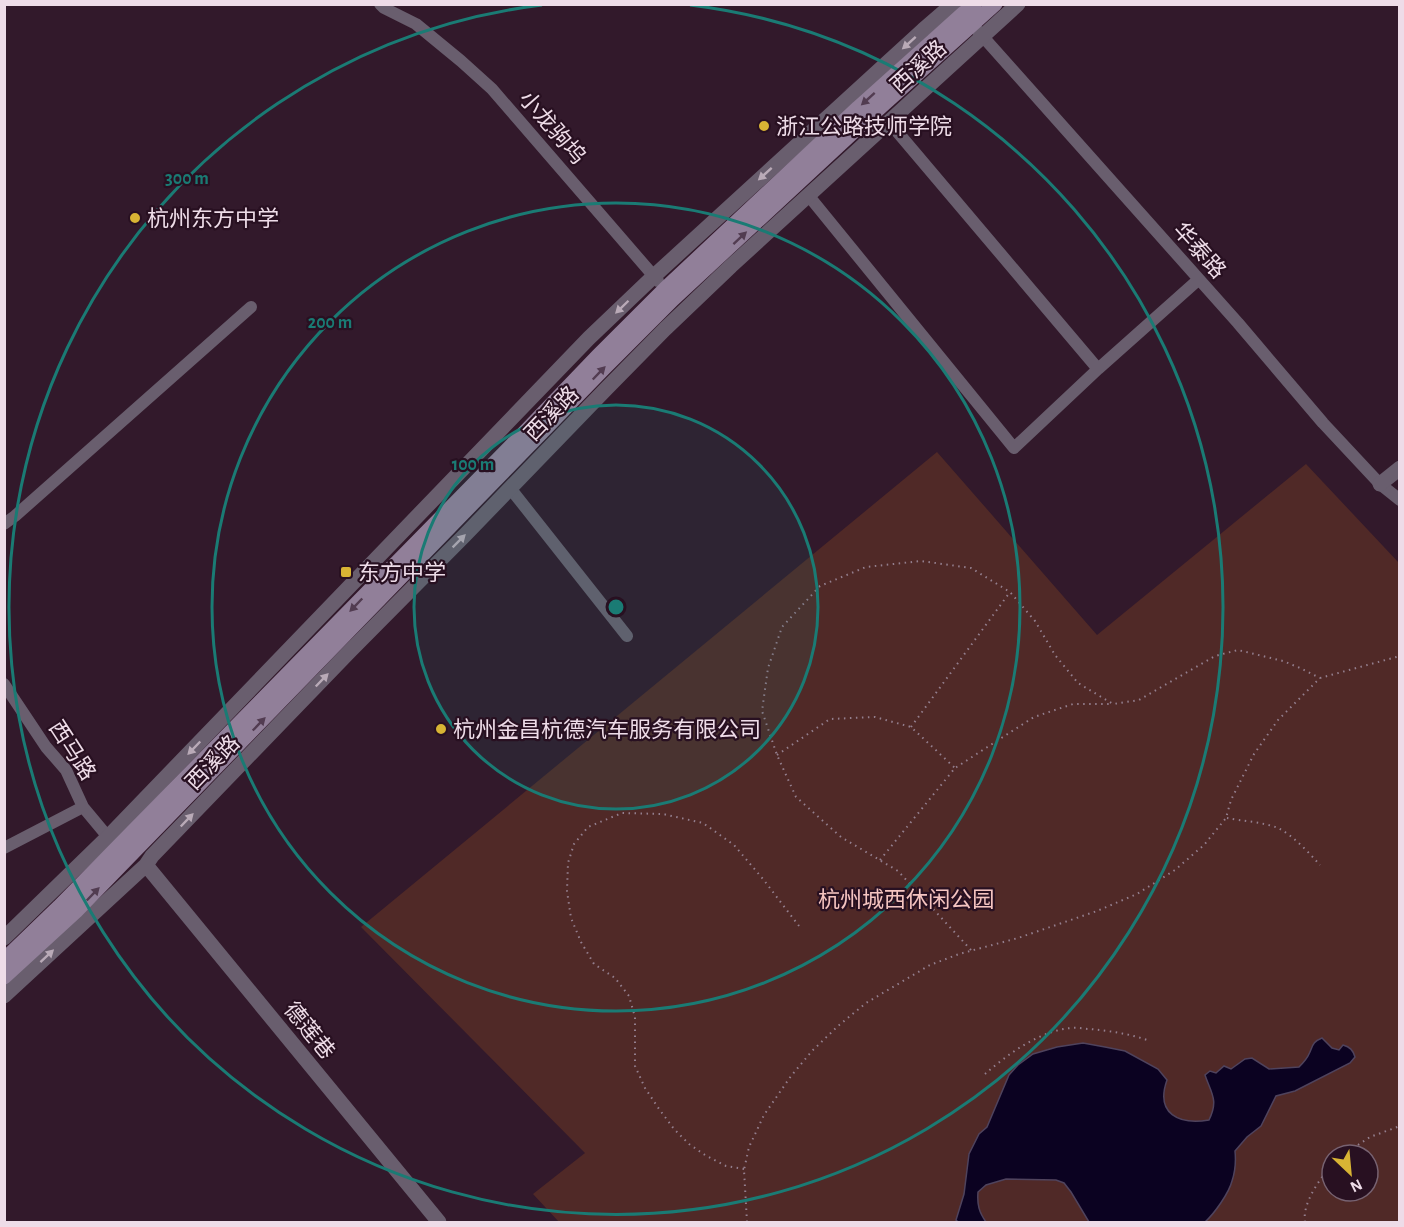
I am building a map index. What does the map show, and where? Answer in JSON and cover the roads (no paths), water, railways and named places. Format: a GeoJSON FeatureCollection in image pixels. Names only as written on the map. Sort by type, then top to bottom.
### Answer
{"type":"FeatureCollection","features":[{"type":"Feature","properties":{"kind":"main road","name":"西溪路"},"geometry":{"type":"LineString","coordinates":[[4,977],[76,911],[605,367],[669,294],[858,108],[974,4]]}},
{"type":"Feature","properties":{"kind":"main road","name":"西溪路"},"geometry":{"type":"LineString","coordinates":[[4,960],[59,907],[598,356],[867,119],[977,30],[995,4]]}},
{"type":"Feature","properties":{"kind":"street","name":"小龙驹坞"},"geometry":{"type":"LineString","coordinates":[[380,4],[416,24],[492,89],[669,294]]}},
{"type":"Feature","properties":{"kind":"street","name":"西溪路"},"geometry":{"type":"LineString","coordinates":[[4,938],[108,837],[573,355],[654,276],[953,4]]}},
{"type":"Feature","properties":{"kind":"street","name":"西溪路"},"geometry":{"type":"LineString","coordinates":[[4,996],[146,865],[152,856],[349,652],[665,329],[889,122],[977,30],[1018,4]]}},
{"type":"Feature","properties":{"kind":"street","name":"华泰路"},"geometry":{"type":"LineString","coordinates":[[977,30],[1238,323],[1323,423],[1380,484],[1400,500]]}},
{"type":"Feature","properties":{"kind":"street"},"geometry":{"type":"LineString","coordinates":[[889,122],[1098,369]]}},
{"type":"Feature","properties":{"kind":"street"},"geometry":{"type":"LineString","coordinates":[[808,195],[1014,448],[1198,280]]}},
{"type":"Feature","properties":{"kind":"street"},"geometry":{"type":"LineString","coordinates":[[4,524],[251,308]]}},
{"type":"Feature","properties":{"kind":"street"},"geometry":{"type":"LineString","coordinates":[[1380,484],[1400,468]]}},
{"type":"Feature","properties":{"kind":"street"},"geometry":{"type":"LineString","coordinates":[[510,488],[627,636]]}},
{"type":"Feature","properties":{"kind":"street","name":"西马路"},"geometry":{"type":"LineString","coordinates":[[4,684],[46,747],[66,770],[83,807],[108,837]]}},
{"type":"Feature","properties":{"kind":"street"},"geometry":{"type":"LineString","coordinates":[[4,848],[83,807]]}},
{"type":"Feature","properties":{"kind":"street","name":"德莲巷"},"geometry":{"type":"LineString","coordinates":[[146,865],[439,1222]]}},
{"type":"Feature","properties":{"kind":"place","name":"浙江公路技师学院"},"geometry":{"type":"Point","coordinates":[764,126]}},
{"type":"Feature","properties":{"kind":"place","name":"杭州东方中学"},"geometry":{"type":"Point","coordinates":[135,218]}},
{"type":"Feature","properties":{"kind":"place","name":"东方中学"},"geometry":{"type":"Point","coordinates":[346,572]}},
{"type":"Feature","properties":{"kind":"place","name":"杭州金昌杭德汽车服务有限公司"},"geometry":{"type":"Point","coordinates":[441,729]}},
{"type":"Feature","properties":{"kind":"park label","name":"杭州城西休闲公园"},"geometry":{"type":"Point","coordinates":[906,899]}}]}
